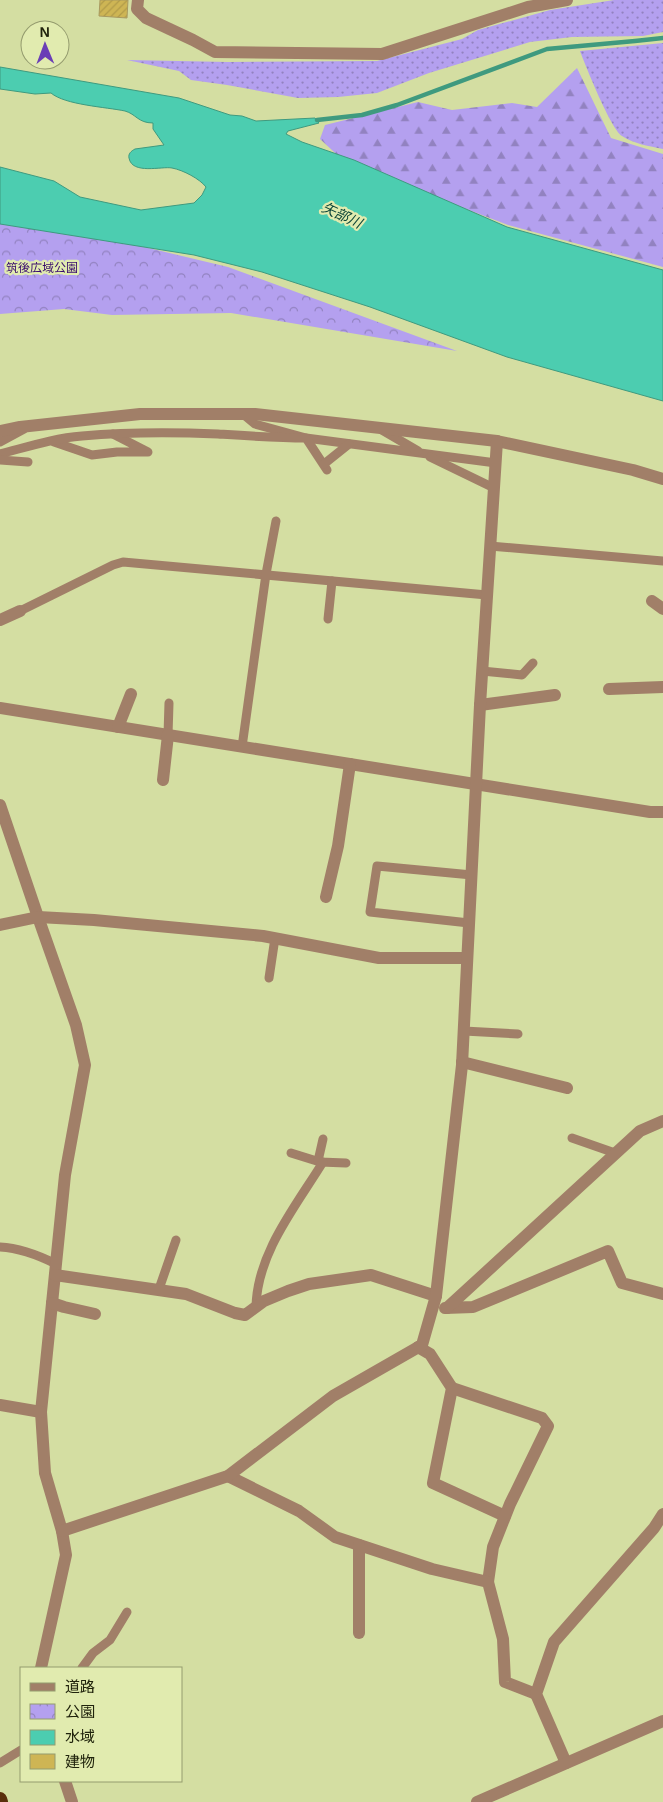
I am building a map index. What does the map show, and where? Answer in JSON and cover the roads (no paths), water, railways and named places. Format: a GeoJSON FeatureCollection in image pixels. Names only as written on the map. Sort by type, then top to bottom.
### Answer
{"type":"FeatureCollection","features":[{"type":"Feature","properties":{"kind":"street"},"geometry":{"type":"LineString","coordinates":[[138,0],[137,9],[146,18],[215,52],[382,54],[528,7],[567,0]]}},
{"type":"Feature","properties":{"kind":"street"},"geometry":{"type":"LineString","coordinates":[[0,432],[31,426],[140,414],[243,414],[497,442],[633,470],[663,479]]}},
{"type":"Feature","properties":{"kind":"street"},"geometry":{"type":"LineString","coordinates":[[62,1531],[228,1476],[333,1396],[422,1345],[436,1296],[462,1062],[480,705],[497,442]]}},
{"type":"Feature","properties":{"kind":"street"},"geometry":{"type":"LineString","coordinates":[[652,601],[663,609]]}},
{"type":"Feature","properties":{"kind":"street"},"geometry":{"type":"LineString","coordinates":[[0,620],[20,612]]}},
{"type":"Feature","properties":{"kind":"street"},"geometry":{"type":"LineString","coordinates":[[608,689],[663,687]]}},
{"type":"Feature","properties":{"kind":"street"},"geometry":{"type":"LineString","coordinates":[[118,727],[131,694]]}},
{"type":"Feature","properties":{"kind":"street"},"geometry":{"type":"LineString","coordinates":[[480,705],[555,695]]}},
{"type":"Feature","properties":{"kind":"street"},"geometry":{"type":"LineString","coordinates":[[0,708],[650,812],[663,812]]}},
{"type":"Feature","properties":{"kind":"street"},"geometry":{"type":"LineString","coordinates":[[163,780],[168,735]]}},
{"type":"Feature","properties":{"kind":"street"},"geometry":{"type":"LineString","coordinates":[[326,897],[338,846],[350,764]]}},
{"type":"Feature","properties":{"kind":"street"},"geometry":{"type":"LineString","coordinates":[[0,804],[76,1025],[85,1064],[65,1175],[41,1412],[45,1473],[62,1531],[66,1555],[41,1667]]}},
{"type":"Feature","properties":{"kind":"street"},"geometry":{"type":"LineString","coordinates":[[0,925],[38,917],[94,920],[275,938],[379,958],[467,958]]}},
{"type":"Feature","properties":{"kind":"street"},"geometry":{"type":"LineString","coordinates":[[462,1062],[567,1088]]}},
{"type":"Feature","properties":{"kind":"street"},"geometry":{"type":"LineString","coordinates":[[447,1308],[640,1131],[663,1121]]}},
{"type":"Feature","properties":{"kind":"street"},"geometry":{"type":"LineString","coordinates":[[432,1309],[473,1307],[608,1251],[622,1283],[663,1294]]}},
{"type":"Feature","properties":{"kind":"street"},"geometry":{"type":"LineString","coordinates":[[55,1269],[186,1294],[245,1315],[280,1294],[309,1284],[372,1275],[436,1296]]}},
{"type":"Feature","properties":{"kind":"street"},"geometry":{"type":"LineString","coordinates":[[52,1303],[95,1314]]}},
{"type":"Feature","properties":{"kind":"street"},"geometry":{"type":"LineString","coordinates":[[418,1347],[430,1354],[452,1388],[542,1418],[548,1426],[505,1516],[493,1547],[488,1582],[503,1639],[505,1682],[536,1694]]}},
{"type":"Feature","properties":{"kind":"street"},"geometry":{"type":"LineString","coordinates":[[452,1388],[433,1483],[505,1516]]}},
{"type":"Feature","properties":{"kind":"street"},"geometry":{"type":"LineString","coordinates":[[0,1406],[41,1412]]}},
{"type":"Feature","properties":{"kind":"street"},"geometry":{"type":"LineString","coordinates":[[228,1476],[299,1511],[335,1537],[432,1570],[488,1582]]}},
{"type":"Feature","properties":{"kind":"street"},"geometry":{"type":"LineString","coordinates":[[566,1763],[536,1694],[554,1642],[654,1528],[663,1514]]}},
{"type":"Feature","properties":{"kind":"street"},"geometry":{"type":"LineString","coordinates":[[359,1545],[359,1633]]}},
{"type":"Feature","properties":{"kind":"street"},"geometry":{"type":"LineString","coordinates":[[477,1802],[663,1721]]}},
{"type":"Feature","properties":{"kind":"street"},"geometry":{"type":"LineString","coordinates":[[65,1782],[72,1802]]}},
{"type":"Feature","properties":{"kind":"lane"},"geometry":{"type":"LineString","coordinates":[[243,414],[255,424],[306,438],[496,463]]}},
{"type":"Feature","properties":{"kind":"lane"},"geometry":{"type":"LineString","coordinates":[[0,442],[31,426]]}},
{"type":"Feature","properties":{"kind":"lane"},"geometry":{"type":"LineString","coordinates":[[380,428],[423,453],[494,488]]}},
{"type":"Feature","properties":{"kind":"lane"},"geometry":{"type":"LineString","coordinates":[[0,454],[51,441],[79,436],[111,434],[217,434],[306,438]]}},
{"type":"Feature","properties":{"kind":"lane"},"geometry":{"type":"LineString","coordinates":[[51,441],[92,455],[117,452],[148,452],[111,434]]}},
{"type":"Feature","properties":{"kind":"lane"},"geometry":{"type":"LineString","coordinates":[[306,438],[325,467],[349,444]]}},
{"type":"Feature","properties":{"kind":"lane"},"geometry":{"type":"LineString","coordinates":[[0,460],[28,462]]}},
{"type":"Feature","properties":{"kind":"lane"},"geometry":{"type":"LineString","coordinates":[[242,747],[266,574],[276,521]]}},
{"type":"Feature","properties":{"kind":"lane"},"geometry":{"type":"LineString","coordinates":[[490,546],[663,561]]}},
{"type":"Feature","properties":{"kind":"lane"},"geometry":{"type":"LineString","coordinates":[[20,612],[113,565],[123,562],[487,595]]}},
{"type":"Feature","properties":{"kind":"lane"},"geometry":{"type":"LineString","coordinates":[[328,619],[332,581]]}},
{"type":"Feature","properties":{"kind":"lane"},"geometry":{"type":"LineString","coordinates":[[482,671],[522,675],[533,663]]}},
{"type":"Feature","properties":{"kind":"lane"},"geometry":{"type":"LineString","coordinates":[[168,735],[169,703]]}},
{"type":"Feature","properties":{"kind":"lane"},"geometry":{"type":"LineString","coordinates":[[469,923],[370,912],[377,866],[472,875]]}},
{"type":"Feature","properties":{"kind":"lane"},"geometry":{"type":"LineString","coordinates":[[269,978],[275,938]]}},
{"type":"Feature","properties":{"kind":"lane"},"geometry":{"type":"LineString","coordinates":[[464,1031],[518,1034]]}},
{"type":"Feature","properties":{"kind":"lane"},"geometry":{"type":"LineString","coordinates":[[572,1138],[615,1153]]}},
{"type":"Feature","properties":{"kind":"lane"},"geometry":{"type":"LineString","coordinates":[[256,1307],[256,1294],[262,1267],[277,1236],[321,1161],[323,1139]]}},
{"type":"Feature","properties":{"kind":"lane"},"geometry":{"type":"LineString","coordinates":[[291,1153],[321,1161],[346,1163]]}},
{"type":"Feature","properties":{"kind":"lane"},"geometry":{"type":"LineString","coordinates":[[159,1289],[176,1240]]}},
{"type":"Feature","properties":{"kind":"lane"},"geometry":{"type":"LineString","coordinates":[[0,1246],[37,1255],[55,1269]]}},
{"type":"Feature","properties":{"kind":"lane"},"geometry":{"type":"LineString","coordinates":[[83,1667],[93,1653],[110,1640],[127,1612]]}},
{"type":"Feature","properties":{"kind":"lane"},"geometry":{"type":"LineString","coordinates":[[0,1763],[20,1751]]}},
{"type":"Feature","properties":{"kind":"water","name":"矢部川"},"geometry":{"type":"Polygon","coordinates":[[[0,67],[179,98],[230,115],[242,116],[256,121],[315,118],[319,123],[288,131],[286,134],[302,142],[354,160],[507,227],[663,270],[663,401],[507,357],[370,307],[262,272],[194,255],[0,224],[0,167],[54,181],[80,197],[141,210],[194,203],[202,195],[206,187],[196,178],[176,169],[148,169],[131,163],[129,155],[135,149],[164,145],[153,129],[153,123],[144,122],[125,111],[76,103],[51,93],[35,94],[0,89],[0,67]]]}},
{"type":"Feature","properties":{"kind":"waterway"},"geometry":{"type":"LineString","coordinates":[[317,120],[362,115],[397,105],[547,49],[663,38]]}},
{"type":"Feature","properties":{"kind":"park label","name":"筑後広域公園"},"geometry":{"type":"Point","coordinates":[42,268]}}]}
